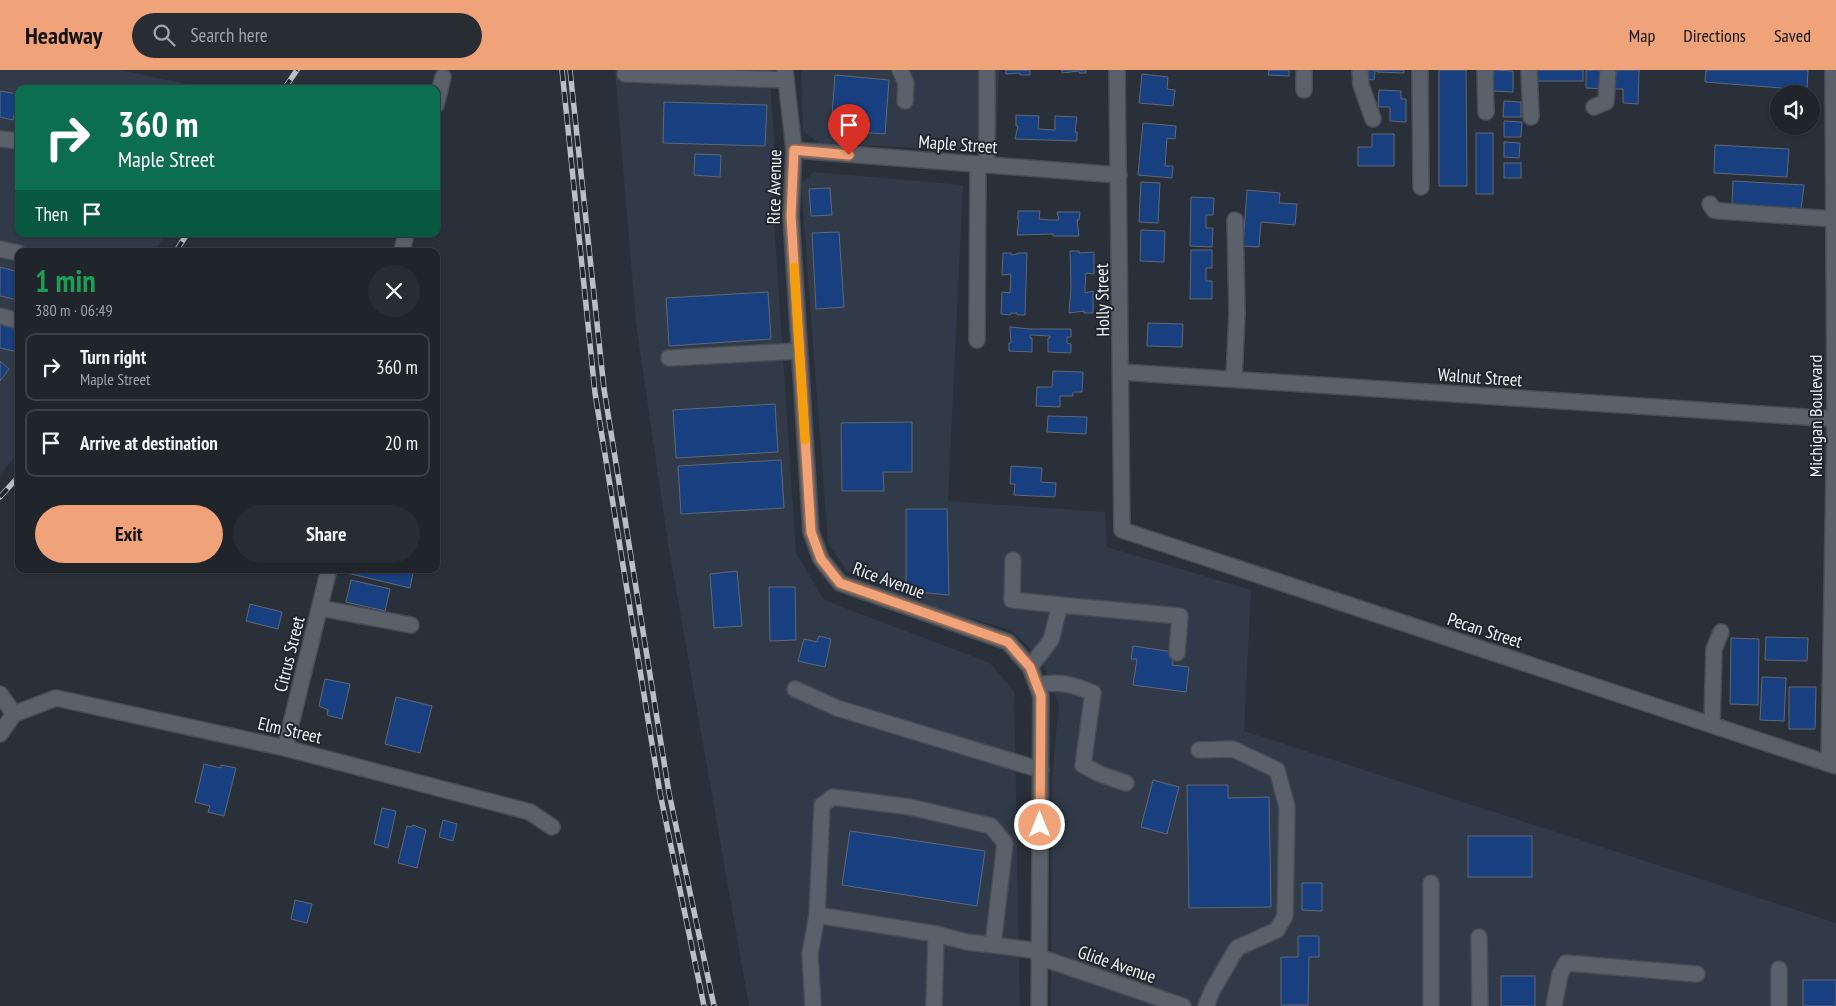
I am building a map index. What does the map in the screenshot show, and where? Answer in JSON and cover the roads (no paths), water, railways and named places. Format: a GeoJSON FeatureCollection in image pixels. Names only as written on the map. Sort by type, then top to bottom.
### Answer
{"type":"FeatureCollection","features":[{"type":"Feature","properties":{"kind":"street"},"geometry":{"type":"LineString","coordinates":[[900,70],[906,83],[905,101]]}},
{"type":"Feature","properties":{"kind":"street"},"geometry":{"type":"LineString","coordinates":[[977,340],[987,70]]}},
{"type":"Feature","properties":{"kind":"street","name":"Holly Street"},"geometry":{"type":"LineString","coordinates":[[1118,70],[1122,530]]}},
{"type":"Feature","properties":{"kind":"street"},"geometry":{"type":"LineString","coordinates":[[1304,70],[1304,90]]}},
{"type":"Feature","properties":{"kind":"street"},"geometry":{"type":"LineString","coordinates":[[1360,70],[1360,85],[1373,119]]}},
{"type":"Feature","properties":{"kind":"street"},"geometry":{"type":"LineString","coordinates":[[1420,70],[1421,187]]}},
{"type":"Feature","properties":{"kind":"street"},"geometry":{"type":"LineString","coordinates":[[1485,70],[1486,112]]}},
{"type":"Feature","properties":{"kind":"street"},"geometry":{"type":"LineString","coordinates":[[1529,70],[1531,118]]}},
{"type":"Feature","properties":{"kind":"street"},"geometry":{"type":"LineString","coordinates":[[1594,107],[1606,102],[1608,70]]}},
{"type":"Feature","properties":{"kind":"street","name":"Michigan Boulevard"},"geometry":{"type":"LineString","coordinates":[[1832,764],[1835,419],[1833,70]]}},
{"type":"Feature","properties":{"kind":"street"},"geometry":{"type":"LineString","coordinates":[[625,74],[786,75]]}},
{"type":"Feature","properties":{"kind":"street","name":"Rice Avenue"},"geometry":{"type":"LineString","coordinates":[[786,75],[794,150],[791,216],[811,532],[821,559],[840,583],[1008,642],[1030,667],[1041,696],[1039,1006]]}},
{"type":"Feature","properties":{"kind":"street"},"geometry":{"type":"LineString","coordinates":[[440,89],[443,77]]}},
{"type":"Feature","properties":{"kind":"street"},"geometry":{"type":"LineString","coordinates":[[0,139],[15,141]]}},
{"type":"Feature","properties":{"kind":"street","name":"Maple Street"},"geometry":{"type":"LineString","coordinates":[[794,150],[1119,175]]}},
{"type":"Feature","properties":{"kind":"street"},"geometry":{"type":"LineString","coordinates":[[1710,204],[1714,210],[1720,211],[1834,219]]}},
{"type":"Feature","properties":{"kind":"street"},"geometry":{"type":"LineString","coordinates":[[1234,379],[1237,313],[1235,220]]}},
{"type":"Feature","properties":{"kind":"street"},"geometry":{"type":"LineString","coordinates":[[0,249],[15,253]]}},
{"type":"Feature","properties":{"kind":"street"},"geometry":{"type":"LineString","coordinates":[[0,316],[15,320]]}},
{"type":"Feature","properties":{"kind":"street"},"geometry":{"type":"LineString","coordinates":[[669,358],[800,351]]}},
{"type":"Feature","properties":{"kind":"street","name":"Walnut Street"},"geometry":{"type":"LineString","coordinates":[[1121,372],[1835,419]]}},
{"type":"Feature","properties":{"kind":"street","name":"Pecan Street"},"geometry":{"type":"LineString","coordinates":[[1122,530],[1832,764]]}},
{"type":"Feature","properties":{"kind":"street"},"geometry":{"type":"LineString","coordinates":[[1013,560],[1012,600],[1180,616],[1177,653]]}},
{"type":"Feature","properties":{"kind":"street","name":"Citrus Street"},"geometry":{"type":"LineString","coordinates":[[285,748],[328,573]]}},
{"type":"Feature","properties":{"kind":"street"},"geometry":{"type":"LineString","coordinates":[[1030,667],[1051,640],[1060,605]]}},
{"type":"Feature","properties":{"kind":"street"},"geometry":{"type":"LineString","coordinates":[[320,608],[411,625]]}},
{"type":"Feature","properties":{"kind":"street"},"geometry":{"type":"LineString","coordinates":[[1712,725],[1714,649],[1721,632]]}},
{"type":"Feature","properties":{"kind":"street"},"geometry":{"type":"LineString","coordinates":[[1037,685],[1052,683],[1072,684],[1093,693],[1083,765],[1100,774],[1126,782]]}},
{"type":"Feature","properties":{"kind":"street"},"geometry":{"type":"LineString","coordinates":[[795,689],[837,708],[1040,770]]}},
{"type":"Feature","properties":{"kind":"street"},"geometry":{"type":"LineString","coordinates":[[0,694],[14,714],[0,734]]}},
{"type":"Feature","properties":{"kind":"street","name":"Elm Street"},"geometry":{"type":"LineString","coordinates":[[14,714],[56,698],[285,748],[530,812],[552,827]]}},
{"type":"Feature","properties":{"kind":"street"},"geometry":{"type":"LineString","coordinates":[[1199,750],[1233,749],[1277,770],[1286,807],[1285,916],[1277,930],[1237,948],[1212,991],[1206,1006]]}},
{"type":"Feature","properties":{"kind":"street"},"geometry":{"type":"LineString","coordinates":[[812,1006],[810,954],[817,915],[822,805],[833,796],[910,807],[991,826],[1005,844],[993,945]]}},
{"type":"Feature","properties":{"kind":"street"},"geometry":{"type":"LineString","coordinates":[[1431,883],[1431,1006]]}},
{"type":"Feature","properties":{"kind":"street","name":"Glide Avenue"},"geometry":{"type":"LineString","coordinates":[[817,915],[936,934],[967,942],[1039,954],[1183,1006]]}},
{"type":"Feature","properties":{"kind":"street"},"geometry":{"type":"LineString","coordinates":[[934,1006],[936,934]]}},
{"type":"Feature","properties":{"kind":"street"},"geometry":{"type":"LineString","coordinates":[[1479,937],[1480,1006]]}},
{"type":"Feature","properties":{"kind":"street"},"geometry":{"type":"LineString","coordinates":[[1554,1006],[1560,974],[1566,964],[1696,974]]}},
{"type":"Feature","properties":{"kind":"street"},"geometry":{"type":"LineString","coordinates":[[1779,968],[1779,1006]]}},
{"type":"Feature","properties":{"kind":"railway"},"geometry":{"type":"LineString","coordinates":[[287,85],[297,70]]}},
{"type":"Feature","properties":{"kind":"railway"},"geometry":{"type":"LineString","coordinates":[[562,70],[595,393],[660,793],[704,1006]]}},
{"type":"Feature","properties":{"kind":"railway"},"geometry":{"type":"LineString","coordinates":[[570,70],[604,389],[669,793],[714,1006]]}},
{"type":"Feature","properties":{"kind":"railway"},"geometry":{"type":"LineString","coordinates":[[178,248],[185,237]]}},
{"type":"Feature","properties":{"kind":"railway"},"geometry":{"type":"LineString","coordinates":[[0,497],[15,480]]}}]}
